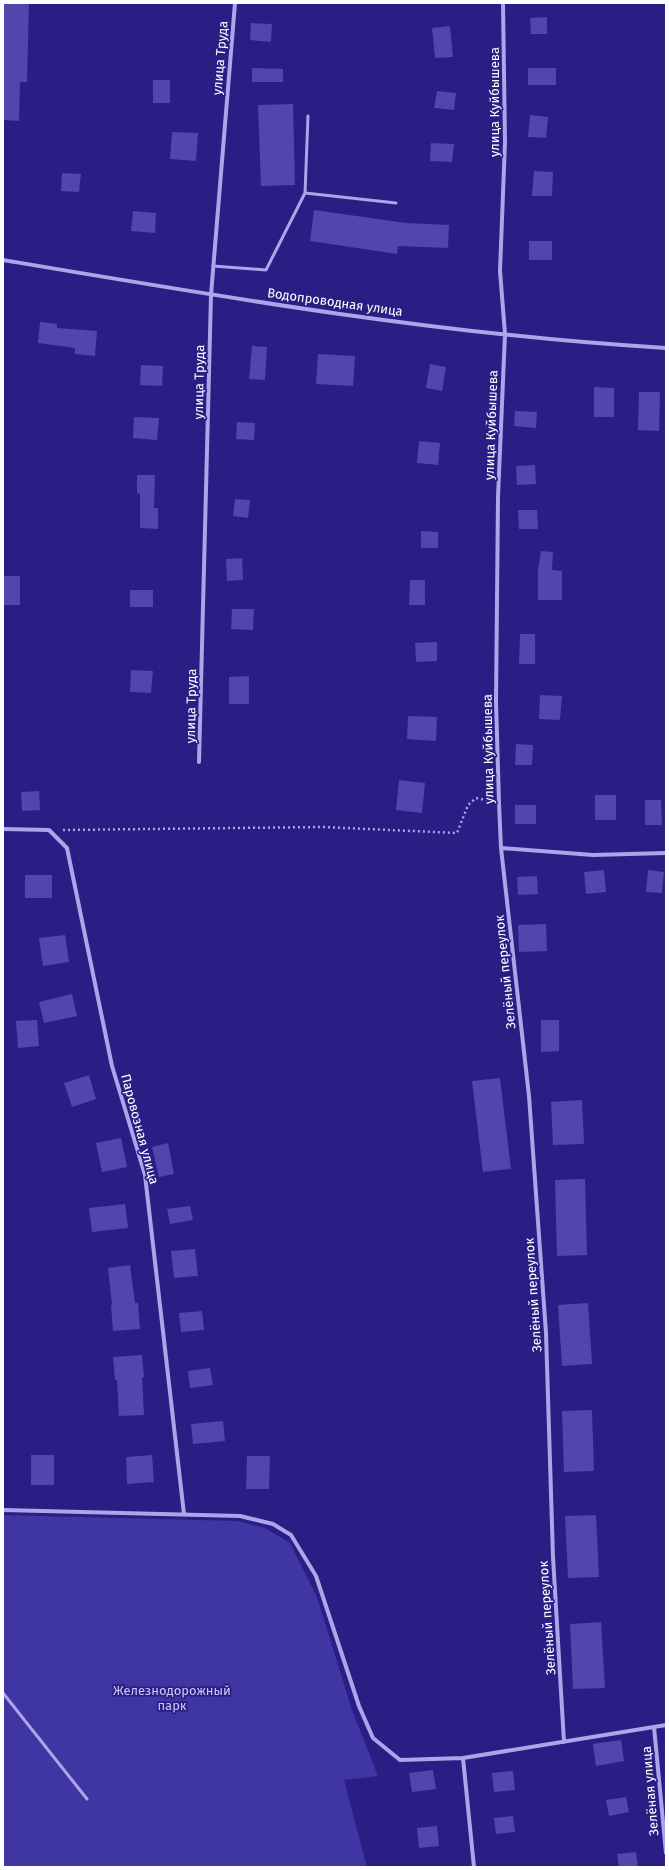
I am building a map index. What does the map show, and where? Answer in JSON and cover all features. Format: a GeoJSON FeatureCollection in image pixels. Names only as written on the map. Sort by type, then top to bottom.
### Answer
{"type":"FeatureCollection","features":[{"type":"Feature","properties":{"kind":"street","name":"улица Труда"},"geometry":{"type":"LineString","coordinates":[[199,762],[211,295],[235,3]]}},
{"type":"Feature","properties":{"kind":"street","name":"улица Куйбышева"},"geometry":{"type":"LineString","coordinates":[[501,848],[496,702],[498,497],[505,334],[500,271],[504,142],[503,3]]}},
{"type":"Feature","properties":{"kind":"street","name":"Водопроводная улица"},"geometry":{"type":"LineString","coordinates":[[3,260],[211,295],[505,334],[583,343],[666,348]]}},
{"type":"Feature","properties":{"kind":"street"},"geometry":{"type":"LineString","coordinates":[[3,828],[49,830]]}},
{"type":"Feature","properties":{"kind":"street","name":"Паровозная улица"},"geometry":{"type":"LineString","coordinates":[[49,830],[67,848],[112,1066],[145,1175],[184,1514]]}},
{"type":"Feature","properties":{"kind":"street"},"geometry":{"type":"LineString","coordinates":[[501,848],[593,855],[666,853]]}},
{"type":"Feature","properties":{"kind":"street","name":"Зелёный переулок"},"geometry":{"type":"LineString","coordinates":[[501,848],[529,1096],[546,1332],[553,1557],[564,1742]]}},
{"type":"Feature","properties":{"kind":"street"},"geometry":{"type":"LineString","coordinates":[[3,1510],[240,1516],[273,1524],[291,1535],[316,1576],[359,1706],[373,1738],[400,1760],[463,1758],[666,1725]]}},
{"type":"Feature","properties":{"kind":"street","name":"Зелёная улица"},"geometry":{"type":"LineString","coordinates":[[654,1727],[666,1853]]}},
{"type":"Feature","properties":{"kind":"street"},"geometry":{"type":"LineString","coordinates":[[463,1758],[474,1867]]}},
{"type":"Feature","properties":{"kind":"lane"},"geometry":{"type":"LineString","coordinates":[[213,266],[266,270],[305,193],[308,116]]}},
{"type":"Feature","properties":{"kind":"lane"},"geometry":{"type":"LineString","coordinates":[[305,193],[396,203]]}},
{"type":"Feature","properties":{"kind":"lane"},"geometry":{"type":"LineString","coordinates":[[3,1693],[87,1799]]}},
{"type":"Feature","properties":{"kind":"path"},"geometry":{"type":"LineString","coordinates":[[49,830],[323,827],[457,833],[468,805],[476,798],[499,803]]}},
{"type":"Feature","properties":{"kind":"green space","name":"Железнодорожный парк"},"geometry":{"type":"Polygon","coordinates":[[[3,1515],[237,1521],[265,1528],[290,1543],[317,1597],[352,1710],[378,1776],[344,1780],[367,1867],[3,1867],[3,1515]]]}},
{"type":"Feature","properties":{"kind":"building"},"geometry":{"type":"Polygon","coordinates":[[[3,3],[29,3],[27,82],[20,82],[19,121],[3,120],[3,3]]]}},
{"type":"Feature","properties":{"kind":"building"},"geometry":{"type":"Polygon","coordinates":[[[547,17],[547,34],[531,34],[530,18],[547,17]]]}},
{"type":"Feature","properties":{"kind":"building"},"geometry":{"type":"Polygon","coordinates":[[[251,23],[272,24],[271,42],[250,40],[251,23]]]}},
{"type":"Feature","properties":{"kind":"building"},"geometry":{"type":"Polygon","coordinates":[[[450,26],[453,57],[435,58],[432,28],[450,26]]]}},
{"type":"Feature","properties":{"kind":"building"},"geometry":{"type":"Polygon","coordinates":[[[252,68],[283,69],[283,82],[252,82],[252,68]]]}},
{"type":"Feature","properties":{"kind":"building"},"geometry":{"type":"Polygon","coordinates":[[[528,68],[556,68],[556,85],[528,85],[528,68]]]}},
{"type":"Feature","properties":{"kind":"building"},"geometry":{"type":"Polygon","coordinates":[[[153,80],[170,80],[170,103],[153,103],[153,80]]]}},
{"type":"Feature","properties":{"kind":"building"},"geometry":{"type":"Polygon","coordinates":[[[437,91],[456,93],[454,110],[434,108],[437,91]]]}},
{"type":"Feature","properties":{"kind":"building"},"geometry":{"type":"Polygon","coordinates":[[[293,104],[295,185],[261,186],[258,105],[293,104]]]}},
{"type":"Feature","properties":{"kind":"building"},"geometry":{"type":"Polygon","coordinates":[[[530,115],[548,117],[546,138],[528,137],[530,115]]]}},
{"type":"Feature","properties":{"kind":"building"},"geometry":{"type":"Polygon","coordinates":[[[172,132],[198,133],[196,161],[170,159],[172,132]]]}},
{"type":"Feature","properties":{"kind":"building"},"geometry":{"type":"Polygon","coordinates":[[[431,143],[454,144],[452,162],[430,161],[431,143]]]}},
{"type":"Feature","properties":{"kind":"building"},"geometry":{"type":"Polygon","coordinates":[[[534,171],[553,172],[552,196],[532,196],[534,171]]]}},
{"type":"Feature","properties":{"kind":"building"},"geometry":{"type":"Polygon","coordinates":[[[62,173],[81,174],[79,192],[61,191],[62,173]]]}},
{"type":"Feature","properties":{"kind":"building"},"geometry":{"type":"Polygon","coordinates":[[[314,210],[406,223],[449,225],[448,248],[398,246],[397,254],[310,241],[314,210]]]}},
{"type":"Feature","properties":{"kind":"building"},"geometry":{"type":"Polygon","coordinates":[[[133,211],[156,213],[155,233],[131,231],[133,211]]]}},
{"type":"Feature","properties":{"kind":"building"},"geometry":{"type":"Polygon","coordinates":[[[529,241],[552,241],[552,260],[529,260],[529,241]]]}},
{"type":"Feature","properties":{"kind":"building"},"geometry":{"type":"Polygon","coordinates":[[[40,322],[57,324],[57,328],[97,331],[95,356],[75,354],[75,348],[38,343],[40,322]]]}},
{"type":"Feature","properties":{"kind":"building"},"geometry":{"type":"Polygon","coordinates":[[[252,346],[267,347],[265,380],[249,379],[252,346]]]}},
{"type":"Feature","properties":{"kind":"building"},"geometry":{"type":"Polygon","coordinates":[[[318,354],[355,356],[353,386],[316,384],[318,354]]]}},
{"type":"Feature","properties":{"kind":"building"},"geometry":{"type":"Polygon","coordinates":[[[430,364],[446,367],[442,391],[426,388],[430,364]]]}},
{"type":"Feature","properties":{"kind":"building"},"geometry":{"type":"Polygon","coordinates":[[[141,365],[163,366],[162,386],[140,385],[141,365]]]}},
{"type":"Feature","properties":{"kind":"building"},"geometry":{"type":"Polygon","coordinates":[[[594,387],[614,388],[614,417],[594,417],[594,387]]]}},
{"type":"Feature","properties":{"kind":"building"},"geometry":{"type":"Polygon","coordinates":[[[639,392],[660,392],[659,431],[638,430],[639,392]]]}},
{"type":"Feature","properties":{"kind":"building"},"geometry":{"type":"Polygon","coordinates":[[[515,411],[537,412],[536,428],[514,426],[515,411]]]}},
{"type":"Feature","properties":{"kind":"building"},"geometry":{"type":"Polygon","coordinates":[[[134,417],[159,418],[157,440],[133,438],[134,417]]]}},
{"type":"Feature","properties":{"kind":"building"},"geometry":{"type":"Polygon","coordinates":[[[237,422],[255,423],[254,440],[236,439],[237,422]]]}},
{"type":"Feature","properties":{"kind":"building"},"geometry":{"type":"Polygon","coordinates":[[[419,441],[440,443],[438,465],[417,463],[419,441]]]}},
{"type":"Feature","properties":{"kind":"building"},"geometry":{"type":"Polygon","coordinates":[[[535,465],[536,484],[517,485],[516,466],[535,465]]]}},
{"type":"Feature","properties":{"kind":"building"},"geometry":{"type":"Polygon","coordinates":[[[137,475],[155,475],[154,508],[158,508],[158,529],[140,528],[140,494],[137,493],[137,475]]]}},
{"type":"Feature","properties":{"kind":"building"},"geometry":{"type":"Polygon","coordinates":[[[235,499],[250,500],[248,518],[233,516],[235,499]]]}},
{"type":"Feature","properties":{"kind":"building"},"geometry":{"type":"Polygon","coordinates":[[[518,510],[537,510],[538,529],[519,529],[518,510]]]}},
{"type":"Feature","properties":{"kind":"building"},"geometry":{"type":"Polygon","coordinates":[[[421,531],[438,532],[438,548],[421,548],[421,531]]]}},
{"type":"Feature","properties":{"kind":"building"},"geometry":{"type":"Polygon","coordinates":[[[541,551],[553,552],[552,570],[562,571],[562,600],[538,600],[538,570],[541,551]]]}},
{"type":"Feature","properties":{"kind":"building"},"geometry":{"type":"Polygon","coordinates":[[[242,558],[243,580],[227,581],[226,559],[242,558]]]}},
{"type":"Feature","properties":{"kind":"building"},"geometry":{"type":"Polygon","coordinates":[[[3,576],[20,576],[20,605],[3,605],[3,576]]]}},
{"type":"Feature","properties":{"kind":"building"},"geometry":{"type":"Polygon","coordinates":[[[410,580],[425,580],[425,605],[409,605],[410,580]]]}},
{"type":"Feature","properties":{"kind":"building"},"geometry":{"type":"Polygon","coordinates":[[[130,590],[153,590],[153,607],[130,607],[130,590]]]}},
{"type":"Feature","properties":{"kind":"building"},"geometry":{"type":"Polygon","coordinates":[[[232,609],[254,609],[253,630],[231,629],[232,609]]]}},
{"type":"Feature","properties":{"kind":"building"},"geometry":{"type":"Polygon","coordinates":[[[520,634],[535,634],[535,664],[519,664],[520,634]]]}},
{"type":"Feature","properties":{"kind":"building"},"geometry":{"type":"Polygon","coordinates":[[[437,642],[437,661],[416,662],[415,643],[437,642]]]}},
{"type":"Feature","properties":{"kind":"building"},"geometry":{"type":"Polygon","coordinates":[[[131,670],[153,671],[151,693],[130,692],[131,670]]]}},
{"type":"Feature","properties":{"kind":"building"},"geometry":{"type":"Polygon","coordinates":[[[249,676],[249,704],[229,704],[229,677],[249,676]]]}},
{"type":"Feature","properties":{"kind":"building"},"geometry":{"type":"Polygon","coordinates":[[[540,695],[562,696],[560,720],[539,719],[540,695]]]}},
{"type":"Feature","properties":{"kind":"building"},"geometry":{"type":"Polygon","coordinates":[[[408,716],[437,717],[436,741],[407,739],[408,716]]]}},
{"type":"Feature","properties":{"kind":"building"},"geometry":{"type":"Polygon","coordinates":[[[516,744],[533,745],[532,765],[515,765],[516,744]]]}},
{"type":"Feature","properties":{"kind":"building"},"geometry":{"type":"Polygon","coordinates":[[[399,780],[425,783],[422,813],[396,810],[399,780]]]}},
{"type":"Feature","properties":{"kind":"building"},"geometry":{"type":"Polygon","coordinates":[[[39,791],[40,810],[22,811],[21,792],[39,791]]]}},
{"type":"Feature","properties":{"kind":"building"},"geometry":{"type":"Polygon","coordinates":[[[595,795],[616,795],[616,820],[595,820],[595,795]]]}},
{"type":"Feature","properties":{"kind":"building"},"geometry":{"type":"Polygon","coordinates":[[[645,800],[661,800],[662,825],[645,825],[645,800]]]}},
{"type":"Feature","properties":{"kind":"building"},"geometry":{"type":"Polygon","coordinates":[[[515,805],[536,805],[536,824],[515,824],[515,805]]]}},
{"type":"Feature","properties":{"kind":"building"},"geometry":{"type":"Polygon","coordinates":[[[604,870],[606,892],[586,894],[584,872],[604,870]]]}},
{"type":"Feature","properties":{"kind":"building"},"geometry":{"type":"Polygon","coordinates":[[[648,870],[664,872],[662,893],[646,892],[648,870]]]}},
{"type":"Feature","properties":{"kind":"building"},"geometry":{"type":"Polygon","coordinates":[[[25,875],[52,875],[52,898],[25,898],[25,875]]]}},
{"type":"Feature","properties":{"kind":"building"},"geometry":{"type":"Polygon","coordinates":[[[537,876],[538,894],[518,895],[517,877],[537,876]]]}},
{"type":"Feature","properties":{"kind":"building"},"geometry":{"type":"Polygon","coordinates":[[[546,924],[547,951],[519,952],[518,925],[546,924]]]}},
{"type":"Feature","properties":{"kind":"building"},"geometry":{"type":"Polygon","coordinates":[[[65,935],[69,962],[43,966],[39,938],[65,935]]]}},
{"type":"Feature","properties":{"kind":"building"},"geometry":{"type":"Polygon","coordinates":[[[72,994],[77,1016],[44,1023],[39,1002],[72,994]]]}},
{"type":"Feature","properties":{"kind":"building"},"geometry":{"type":"Polygon","coordinates":[[[37,1020],[39,1046],[18,1048],[16,1021],[37,1020]]]}},
{"type":"Feature","properties":{"kind":"building"},"geometry":{"type":"Polygon","coordinates":[[[541,1020],[559,1020],[559,1051],[541,1052],[541,1020]]]}},
{"type":"Feature","properties":{"kind":"building"},"geometry":{"type":"Polygon","coordinates":[[[89,1075],[96,1099],[72,1107],[64,1083],[89,1075]]]}},
{"type":"Feature","properties":{"kind":"building"},"geometry":{"type":"Polygon","coordinates":[[[500,1078],[511,1169],[483,1172],[472,1081],[500,1078]]]}},
{"type":"Feature","properties":{"kind":"building"},"geometry":{"type":"Polygon","coordinates":[[[582,1100],[584,1144],[553,1145],[551,1102],[582,1100]]]}},
{"type":"Feature","properties":{"kind":"building"},"geometry":{"type":"Polygon","coordinates":[[[121,1138],[127,1167],[102,1172],[96,1143],[121,1138]]]}},
{"type":"Feature","properties":{"kind":"building"},"geometry":{"type":"Polygon","coordinates":[[[168,1143],[174,1174],[159,1177],[152,1147],[168,1143]]]}},
{"type":"Feature","properties":{"kind":"building"},"geometry":{"type":"Polygon","coordinates":[[[585,1179],[587,1255],[557,1256],[555,1180],[585,1179]]]}},
{"type":"Feature","properties":{"kind":"building"},"geometry":{"type":"Polygon","coordinates":[[[125,1204],[128,1228],[92,1232],[89,1208],[125,1204]]]}},
{"type":"Feature","properties":{"kind":"building"},"geometry":{"type":"Polygon","coordinates":[[[190,1206],[193,1220],[170,1224],[167,1209],[190,1206]]]}},
{"type":"Feature","properties":{"kind":"building"},"geometry":{"type":"Polygon","coordinates":[[[195,1249],[198,1276],[174,1278],[171,1251],[195,1249]]]}},
{"type":"Feature","properties":{"kind":"building"},"geometry":{"type":"Polygon","coordinates":[[[130,1265],[135,1303],[138,1303],[140,1329],[113,1331],[108,1268],[130,1265]]]}},
{"type":"Feature","properties":{"kind":"building"},"geometry":{"type":"Polygon","coordinates":[[[588,1303],[592,1364],[562,1366],[558,1305],[588,1303]]]}},
{"type":"Feature","properties":{"kind":"building"},"geometry":{"type":"Polygon","coordinates":[[[202,1311],[204,1330],[181,1332],[179,1313],[202,1311]]]}},
{"type":"Feature","properties":{"kind":"building"},"geometry":{"type":"Polygon","coordinates":[[[142,1355],[144,1377],[142,1378],[144,1415],[119,1416],[117,1380],[115,1380],[113,1357],[142,1355]]]}},
{"type":"Feature","properties":{"kind":"building"},"geometry":{"type":"Polygon","coordinates":[[[210,1368],[213,1385],[190,1388],[188,1371],[210,1368]]]}},
{"type":"Feature","properties":{"kind":"building"},"geometry":{"type":"Polygon","coordinates":[[[592,1410],[594,1471],[564,1472],[562,1411],[592,1410]]]}},
{"type":"Feature","properties":{"kind":"building"},"geometry":{"type":"Polygon","coordinates":[[[223,1421],[225,1441],[193,1444],[191,1424],[223,1421]]]}},
{"type":"Feature","properties":{"kind":"building"},"geometry":{"type":"Polygon","coordinates":[[[31,1455],[54,1455],[54,1485],[31,1485],[31,1455]]]}},
{"type":"Feature","properties":{"kind":"building"},"geometry":{"type":"Polygon","coordinates":[[[152,1455],[154,1482],[127,1484],[126,1457],[152,1455]]]}},
{"type":"Feature","properties":{"kind":"building"},"geometry":{"type":"Polygon","coordinates":[[[247,1456],[270,1456],[269,1489],[246,1489],[247,1456]]]}},
{"type":"Feature","properties":{"kind":"building"},"geometry":{"type":"Polygon","coordinates":[[[596,1515],[599,1577],[568,1578],[565,1516],[596,1515]]]}},
{"type":"Feature","properties":{"kind":"building"},"geometry":{"type":"Polygon","coordinates":[[[601,1622],[605,1688],[573,1689],[570,1624],[601,1622]]]}},
{"type":"Feature","properties":{"kind":"building"},"geometry":{"type":"Polygon","coordinates":[[[621,1740],[624,1761],[596,1766],[593,1744],[621,1740]]]}},
{"type":"Feature","properties":{"kind":"building"},"geometry":{"type":"Polygon","coordinates":[[[433,1770],[436,1789],[412,1792],[409,1773],[433,1770]]]}},
{"type":"Feature","properties":{"kind":"building"},"geometry":{"type":"Polygon","coordinates":[[[513,1771],[515,1790],[494,1792],[492,1773],[513,1771]]]}},
{"type":"Feature","properties":{"kind":"building"},"geometry":{"type":"Polygon","coordinates":[[[626,1797],[629,1812],[609,1816],[606,1800],[626,1797]]]}},
{"type":"Feature","properties":{"kind":"building"},"geometry":{"type":"Polygon","coordinates":[[[513,1816],[515,1832],[496,1834],[494,1818],[513,1816]]]}},
{"type":"Feature","properties":{"kind":"building"},"geometry":{"type":"Polygon","coordinates":[[[437,1826],[439,1846],[419,1848],[417,1828],[437,1826]]]}},
{"type":"Feature","properties":{"kind":"building"},"geometry":{"type":"Polygon","coordinates":[[[636,1852],[638,1867],[619,1867],[617,1854],[636,1852]]]}}]}
